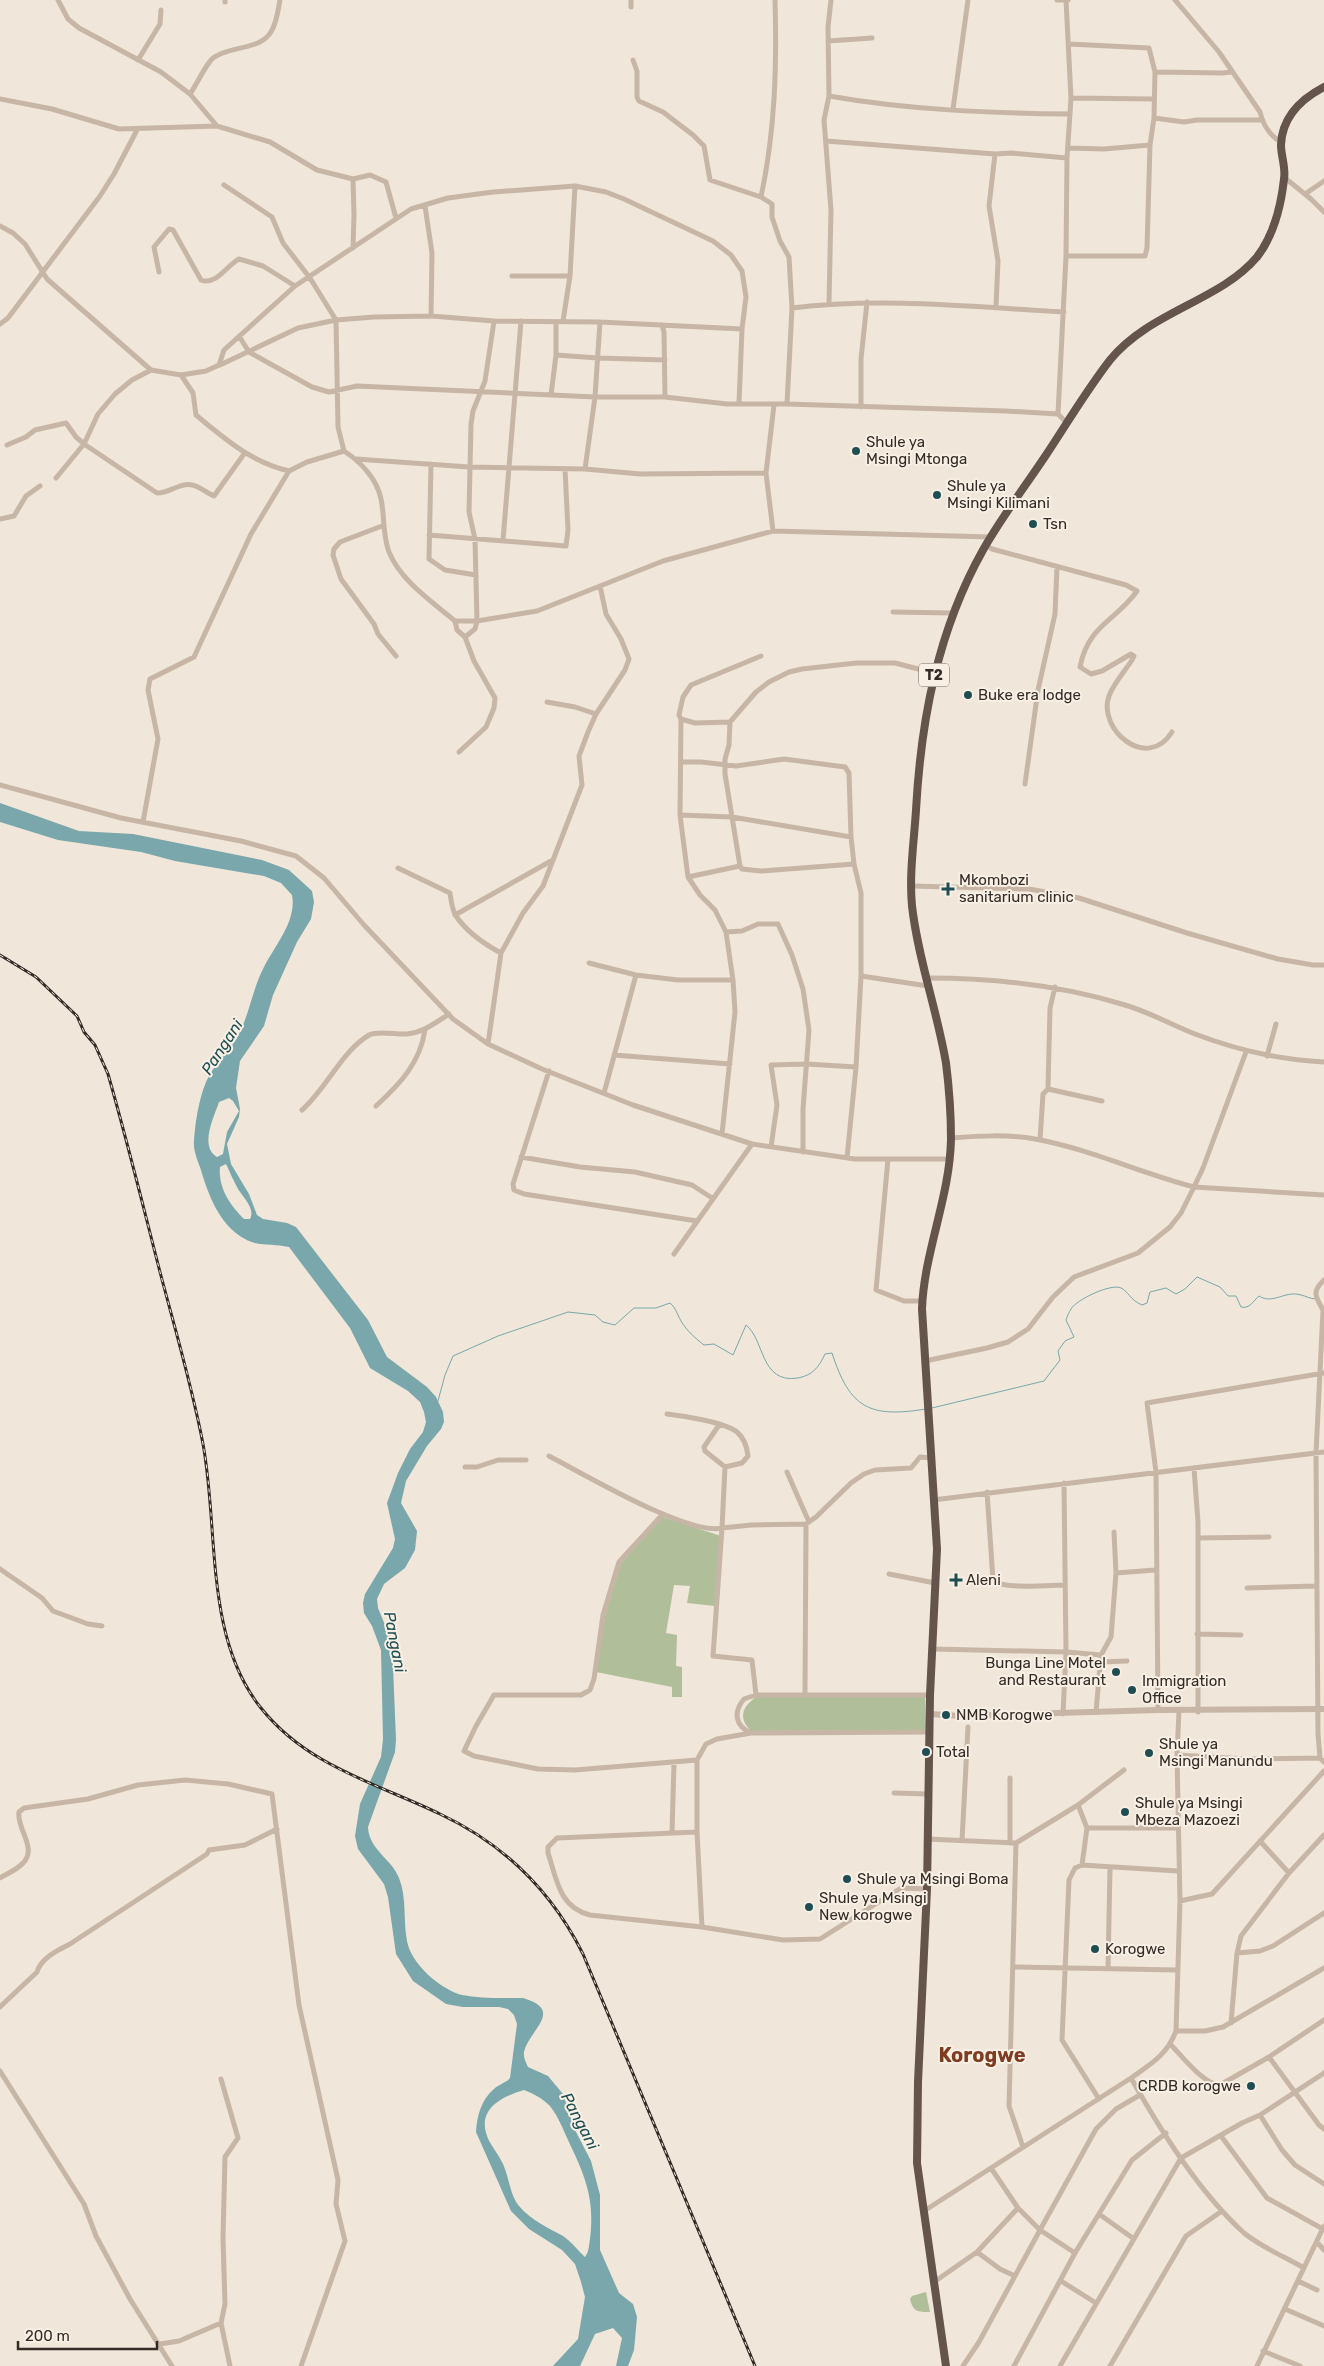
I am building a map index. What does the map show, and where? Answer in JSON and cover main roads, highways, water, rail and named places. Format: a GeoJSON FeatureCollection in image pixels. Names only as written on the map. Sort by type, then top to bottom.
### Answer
{"type":"FeatureCollection","features":[{"type":"Feature","properties":{"kind":"highway","name":"T2"},"geometry":{"type":"LineString","coordinates":[[946,2366],[917,2163],[918,2082],[927,1889],[930,1694],[937,1549],[922,1301],[950,1159],[951,1138],[946,1062],[927,982],[913,908],[910,874],[918,778],[934,673],[952,613],[986,545],[1109,362],[1130,340],[1152,323],[1231,278],[1256,257],[1276,222],[1284,178],[1281,142],[1287,120],[1297,106],[1309,95],[1324,87]]}},
{"type":"Feature","properties":{"kind":"water"},"geometry":{"type":"Polygon","coordinates":[[[0,803],[79,831],[133,834],[262,860],[289,870],[312,891],[314,902],[311,919],[297,942],[273,995],[264,1026],[240,1061],[236,1088],[240,1109],[239,1117],[227,1144],[231,1164],[249,1194],[257,1215],[263,1219],[287,1223],[296,1227],[368,1320],[387,1357],[427,1387],[436,1397],[443,1412],[444,1422],[441,1429],[427,1446],[406,1481],[401,1503],[417,1531],[415,1550],[405,1568],[384,1584],[377,1599],[378,1608],[392,1642],[396,1740],[395,1752],[368,1827],[369,1835],[376,1848],[391,1865],[399,1878],[403,1893],[407,1941],[420,1967],[453,1992],[485,1998],[523,1998],[542,2008],[543,2015],[541,2021],[527,2044],[524,2058],[528,2067],[548,2076],[563,2094],[575,2130],[591,2161],[600,2195],[600,2250],[619,2293],[633,2304],[637,2317],[634,2350],[628,2366],[616,2366],[622,2338],[613,2328],[595,2334],[580,2366],[553,2366],[578,2339],[585,2297],[581,2282],[575,2264],[562,2250],[529,2229],[511,2211],[476,2132],[477,2120],[486,2098],[496,2087],[510,2078],[517,2024],[514,2015],[508,2009],[499,2007],[463,2007],[446,2004],[413,1981],[396,1954],[388,1897],[384,1884],[358,1849],[355,1836],[360,1804],[381,1757],[383,1739],[381,1650],[372,1626],[364,1613],[363,1603],[365,1594],[393,1548],[395,1539],[387,1503],[398,1473],[410,1449],[423,1432],[426,1422],[424,1412],[420,1402],[408,1391],[370,1368],[350,1328],[289,1247],[250,1241],[228,1226],[211,1198],[195,1151],[196,1118],[206,1082],[209,1075],[237,1039],[260,975],[288,923],[293,905],[292,895],[281,883],[264,876],[175,861],[141,852],[58,840],[0,822],[0,803]],[[229,1098],[219,1102],[209,1131],[209,1146],[217,1157],[223,1154],[227,1132],[239,1111],[229,1098]],[[226,1164],[220,1167],[221,1182],[226,1196],[244,1219],[250,1219],[250,1207],[237,1187],[226,1164]],[[524,2090],[495,2104],[486,2116],[485,2124],[487,2137],[503,2164],[516,2202],[534,2220],[566,2238],[585,2257],[590,2239],[590,2199],[584,2176],[560,2123],[550,2106],[538,2096],[524,2090]]]}},
{"type":"Feature","properties":{"kind":"waterway"},"geometry":{"type":"LineString","coordinates":[[932,1408],[1044,1381],[1060,1360],[1058,1351],[1065,1341],[1074,1337],[1066,1320],[1071,1309],[1086,1297],[1102,1290],[1116,1287],[1121,1288],[1142,1305],[1147,1303],[1150,1292],[1166,1288],[1176,1294],[1185,1289],[1197,1277],[1220,1287],[1228,1296],[1236,1296],[1241,1307],[1249,1306],[1259,1296],[1269,1299],[1295,1294],[1316,1299]]}},
{"type":"Feature","properties":{"kind":"waterway"},"geometry":{"type":"LineString","coordinates":[[438,1401],[445,1375],[453,1356],[498,1336],[568,1312],[595,1315],[603,1322],[615,1325],[634,1308],[656,1308],[670,1303],[686,1328],[704,1345],[714,1344],[733,1355],[746,1325],[757,1340],[770,1368],[777,1374],[786,1378],[803,1377],[815,1370],[825,1354],[832,1353],[846,1387],[855,1398],[865,1405],[876,1410],[890,1412],[926,1409]]}},
{"type":"Feature","properties":{"kind":"railway"},"geometry":{"type":"LineString","coordinates":[[0,955],[36,977],[77,1016],[84,1032],[95,1045],[108,1074],[199,1422],[208,1477],[217,1582],[222,1616],[230,1649],[243,1680],[261,1708],[279,1728],[299,1745],[344,1771],[440,1814],[485,1840],[524,1871],[556,1909],[583,1954],[755,2366]]}},
{"type":"Feature","properties":{"kind":"place","name":"Shule ya Msingi Mtonga"},"geometry":{"type":"Point","coordinates":[856,451]}},
{"type":"Feature","properties":{"kind":"place","name":"Shule ya Msingi Kilimani"},"geometry":{"type":"Point","coordinates":[937,495]}},
{"type":"Feature","properties":{"kind":"place","name":"Tsn"},"geometry":{"type":"Point","coordinates":[1033,524]}},
{"type":"Feature","properties":{"kind":"place","name":"Buke era lodge"},"geometry":{"type":"Point","coordinates":[968,695]}},
{"type":"Feature","properties":{"kind":"place","name":"Mkombozi sanitarium clinic"},"geometry":{"type":"Point","coordinates":[948,889]}},
{"type":"Feature","properties":{"kind":"place","name":"Aleni"},"geometry":{"type":"Point","coordinates":[956,1580]}},
{"type":"Feature","properties":{"kind":"place","name":"Bunga Line Motel and Restaurant"},"geometry":{"type":"Point","coordinates":[1116,1672]}},
{"type":"Feature","properties":{"kind":"place","name":"Immigration Office"},"geometry":{"type":"Point","coordinates":[1132,1690]}},
{"type":"Feature","properties":{"kind":"place","name":"NMB Korogwe"},"geometry":{"type":"Point","coordinates":[946,1715]}},
{"type":"Feature","properties":{"kind":"place","name":"Total"},"geometry":{"type":"Point","coordinates":[926,1752]}},
{"type":"Feature","properties":{"kind":"place","name":"Shule ya Msingi Manundu"},"geometry":{"type":"Point","coordinates":[1149,1753]}},
{"type":"Feature","properties":{"kind":"place","name":"Shule ya Msingi Mbeza Mazoezi"},"geometry":{"type":"Point","coordinates":[1125,1812]}},
{"type":"Feature","properties":{"kind":"place","name":"Shule ya Msingi Boma"},"geometry":{"type":"Point","coordinates":[847,1879]}},
{"type":"Feature","properties":{"kind":"place","name":"Shule ya Msingi New korogwe"},"geometry":{"type":"Point","coordinates":[809,1907]}},
{"type":"Feature","properties":{"kind":"place","name":"Korogwe"},"geometry":{"type":"Point","coordinates":[1095,1949]}},
{"type":"Feature","properties":{"kind":"place","name":"CRDB korogwe"},"geometry":{"type":"Point","coordinates":[1251,2086]}},
{"type":"Feature","properties":{"kind":"district","name":"Korogwe"},"geometry":{"type":"Point","coordinates":[982,2055]}},
{"type":"Feature","properties":{"kind":"water label","name":"Pangani"},"geometry":{"type":"Point","coordinates":[222,1047]}},
{"type":"Feature","properties":{"kind":"water label","name":"Pangani"},"geometry":{"type":"Point","coordinates":[395,1642]}},
{"type":"Feature","properties":{"kind":"water label","name":"Pangani"},"geometry":{"type":"Point","coordinates":[580,2121]}}]}
